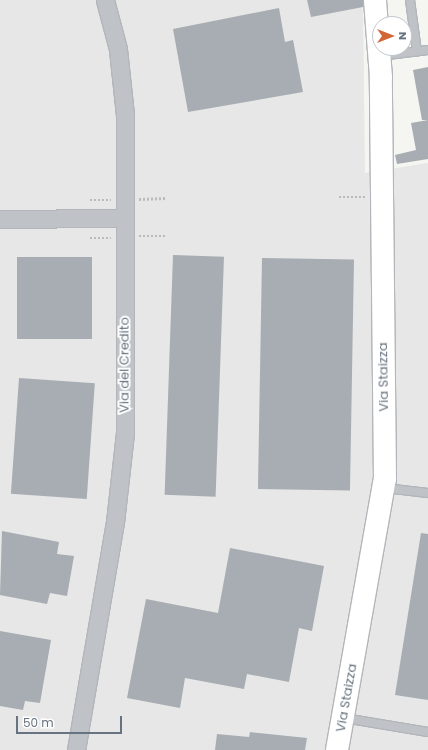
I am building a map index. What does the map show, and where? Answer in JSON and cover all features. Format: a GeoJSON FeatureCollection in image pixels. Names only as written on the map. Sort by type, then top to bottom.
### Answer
{"type":"FeatureCollection","features":[{"type":"Feature","properties":{"kind":"street","name":"Via del Credito"},"geometry":{"type":"LineString","coordinates":[[76,750],[78,728],[115,522],[124,452],[123,90],[118,49],[105,0]]}},
{"type":"Feature","properties":{"kind":"street","name":"Via Staizza"},"geometry":{"type":"LineString","coordinates":[[375,0],[376,16]]}},
{"type":"Feature","properties":{"kind":"street","name":"Via Staizza"},"geometry":{"type":"LineString","coordinates":[[337,750],[384,488],[380,56]]}},
{"type":"Feature","properties":{"kind":"street"},"geometry":{"type":"LineString","coordinates":[[0,219],[124,218]]}},
{"type":"Feature","properties":{"kind":"street","name":"Via del Credito"},"geometry":{"type":"LineString","coordinates":[[65,750],[78,728]]}},
{"type":"Feature","properties":{"kind":"lane"},"geometry":{"type":"LineString","coordinates":[[410,0],[418,52]]}},
{"type":"Feature","properties":{"kind":"lane"},"geometry":{"type":"LineString","coordinates":[[412,53],[428,50]]}},
{"type":"Feature","properties":{"kind":"lane"},"geometry":{"type":"LineString","coordinates":[[384,488],[428,493]]}},
{"type":"Feature","properties":{"kind":"lane"},"geometry":{"type":"LineString","coordinates":[[343,717],[428,732]]}},
{"type":"Feature","properties":{"kind":"path"},"geometry":{"type":"LineString","coordinates":[[339,197],[370,197]]}},
{"type":"Feature","properties":{"kind":"path"},"geometry":{"type":"LineString","coordinates":[[138,198],[166,198]]}},
{"type":"Feature","properties":{"kind":"path"},"geometry":{"type":"LineString","coordinates":[[90,200],[112,200]]}},
{"type":"Feature","properties":{"kind":"path"},"geometry":{"type":"LineString","coordinates":[[139,236],[167,236]]}},
{"type":"Feature","properties":{"kind":"path"},"geometry":{"type":"LineString","coordinates":[[90,238],[112,238]]}},
{"type":"Feature","properties":{"kind":"shaded area"},"geometry":{"type":"Polygon","coordinates":[[[0,0],[359,0],[363,12],[365,173],[428,163],[428,750],[0,750],[0,0]]]}},
{"type":"Feature","properties":{"kind":"building"},"geometry":{"type":"Polygon","coordinates":[[[307,0],[363,0],[363,7],[311,17],[307,0]]]}},
{"type":"Feature","properties":{"kind":"building"},"geometry":{"type":"Polygon","coordinates":[[[279,8],[285,42],[293,40],[303,92],[188,112],[173,29],[279,8]]]}},
{"type":"Feature","properties":{"kind":"building"},"geometry":{"type":"Polygon","coordinates":[[[428,67],[428,120],[422,120],[413,70],[428,67]]]}},
{"type":"Feature","properties":{"kind":"building"},"geometry":{"type":"Polygon","coordinates":[[[428,120],[428,159],[397,164],[395,155],[416,150],[411,123],[428,120]]]}},
{"type":"Feature","properties":{"kind":"building"},"geometry":{"type":"Polygon","coordinates":[[[173,255],[224,257],[216,497],[165,495],[173,255]]]}},
{"type":"Feature","properties":{"kind":"building"},"geometry":{"type":"Polygon","coordinates":[[[17,257],[92,257],[92,339],[17,339],[17,257]]]}},
{"type":"Feature","properties":{"kind":"building"},"geometry":{"type":"Polygon","coordinates":[[[262,258],[354,260],[350,491],[258,489],[262,258]]]}},
{"type":"Feature","properties":{"kind":"building"},"geometry":{"type":"Polygon","coordinates":[[[19,378],[95,383],[87,499],[11,494],[19,378]]]}},
{"type":"Feature","properties":{"kind":"building"},"geometry":{"type":"Polygon","coordinates":[[[2,531],[59,542],[57,554],[74,556],[67,596],[50,593],[47,604],[0,595],[2,531]]]}},
{"type":"Feature","properties":{"kind":"building"},"geometry":{"type":"Polygon","coordinates":[[[421,533],[428,534],[428,700],[395,695],[421,533]]]}},
{"type":"Feature","properties":{"kind":"building"},"geometry":{"type":"Polygon","coordinates":[[[230,548],[324,566],[312,631],[299,628],[289,682],[247,674],[244,689],[185,678],[180,708],[127,698],[146,599],[218,613],[230,548]]]}},
{"type":"Feature","properties":{"kind":"building"},"geometry":{"type":"Polygon","coordinates":[[[0,631],[51,640],[40,703],[25,701],[23,710],[0,706],[0,631]]]}},
{"type":"Feature","properties":{"kind":"building"},"geometry":{"type":"Polygon","coordinates":[[[250,732],[307,738],[305,750],[215,750],[217,734],[249,737],[250,732]]]}}]}
